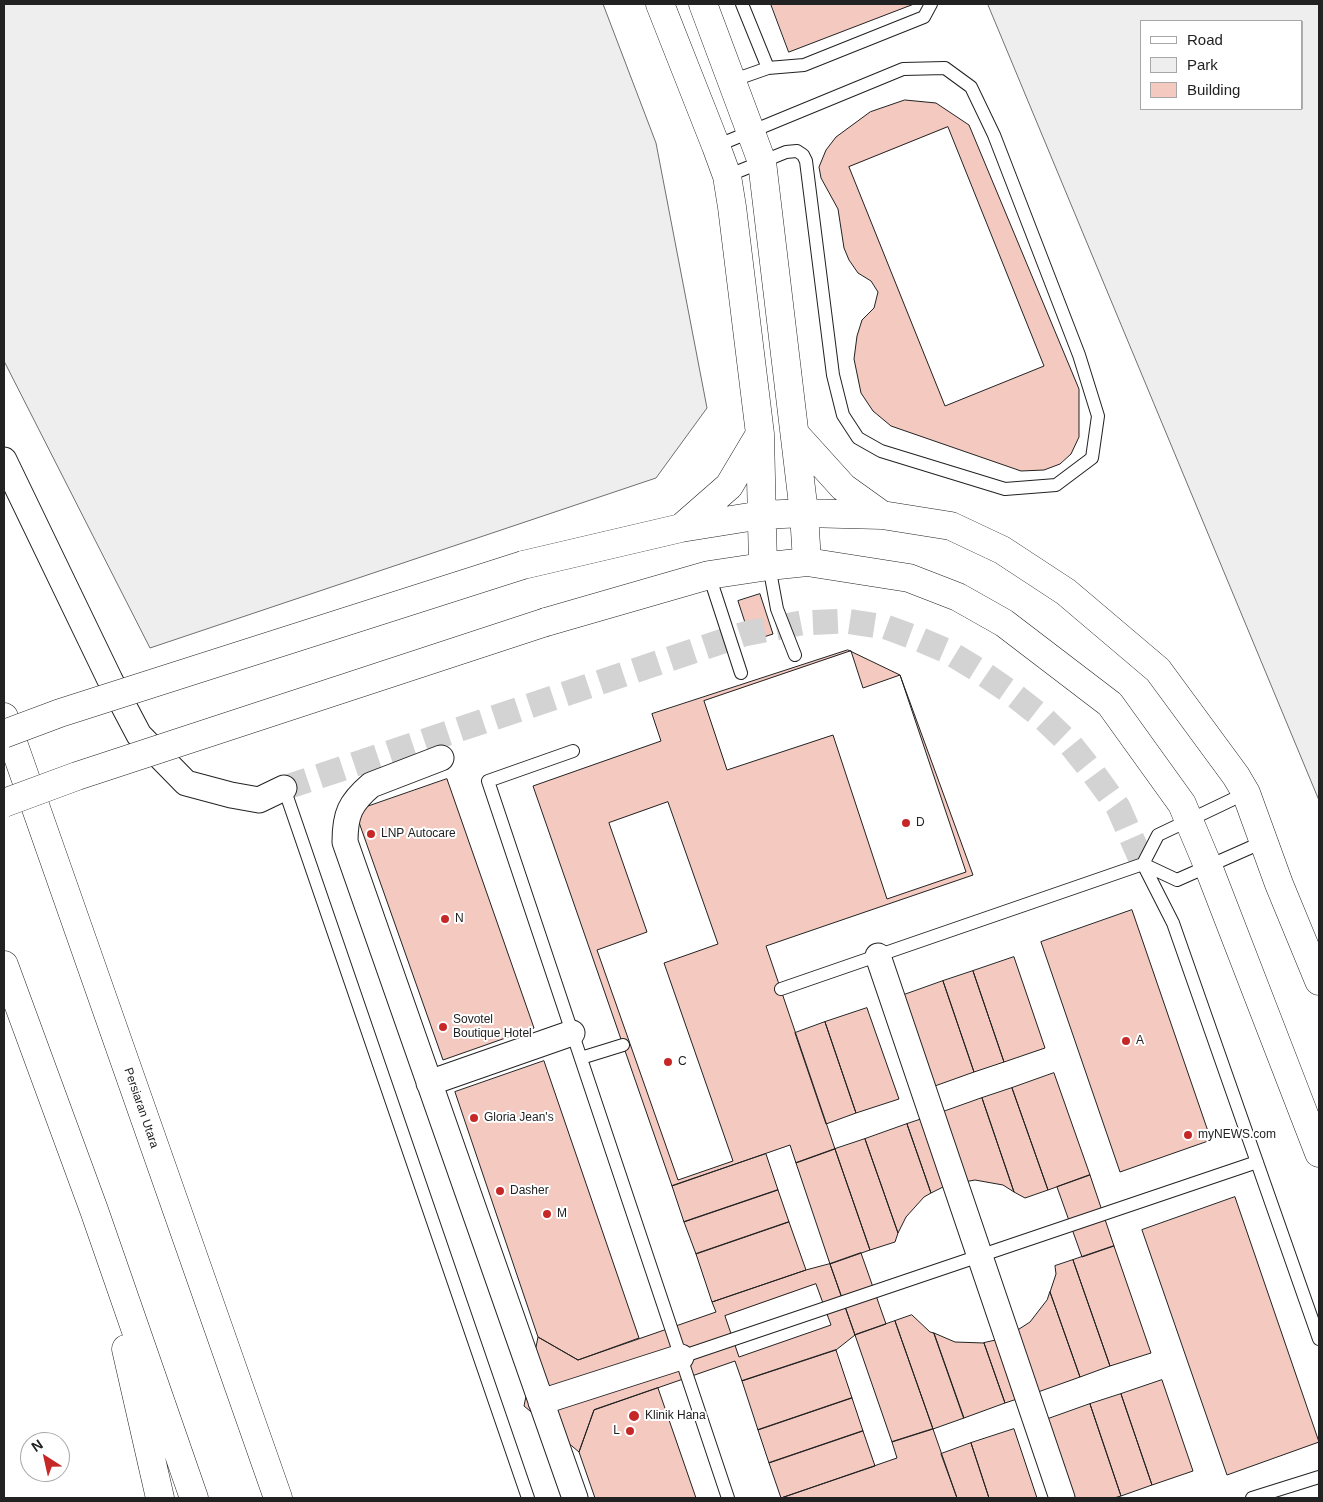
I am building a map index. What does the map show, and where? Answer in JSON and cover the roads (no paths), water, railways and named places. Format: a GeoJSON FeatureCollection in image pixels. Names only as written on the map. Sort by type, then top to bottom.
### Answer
{"type":"FeatureCollection","features":[{"type":"Feature","properties":{"kind":"street"},"geometry":{"type":"LineString","coordinates":[[660,4],[727,176],[760,434],[762,515],[766,566]]}},
{"type":"Feature","properties":{"kind":"street"},"geometry":{"type":"LineString","coordinates":[[703,4],[762,162],[804,513],[807,562]]}},
{"type":"Feature","properties":{"kind":"street"},"geometry":{"type":"LineString","coordinates":[[681,528],[729,486],[760,434]]}},
{"type":"Feature","properties":{"kind":"street"},"geometry":{"type":"LineString","coordinates":[[795,434],[843,487],[882,515]]}},
{"type":"Feature","properties":{"kind":"street"},"geometry":{"type":"LineString","coordinates":[[4,460],[110,680],[139,735],[186,783],[259,800],[284,788]]}},
{"type":"Feature","properties":{"kind":"street"},"geometry":{"type":"LineString","coordinates":[[4,734],[60,713],[523,565],[681,528],[762,515],[804,513],[882,515],[951,526],[1002,550],[1066,592],[1158,670],[1236,776],[1246,793],[1279,884],[1319,981]]}},
{"type":"Feature","properties":{"kind":"street"},"geometry":{"type":"LineString","coordinates":[[4,803],[86,773],[546,622],[709,575],[807,562],[909,578],[958,597],[1004,623],[1110,704],[1182,804],[1208,866],[1319,1153]]}},
{"type":"Feature","properties":{"kind":"street","name":"Persiaran Utara"},"geometry":{"type":"LineString","coordinates":[[4,717],[278,1498]]}},
{"type":"Feature","properties":{"kind":"street"},"geometry":{"type":"LineString","coordinates":[[441,758],[370,785],[350,807],[345,824],[345,842],[575,1498]]}},
{"type":"Feature","properties":{"kind":"street"},"geometry":{"type":"LineString","coordinates":[[1279,884],[1319,930]]}},
{"type":"Feature","properties":{"kind":"street"},"geometry":{"type":"LineString","coordinates":[[878,956],[1062,1498]]}},
{"type":"Feature","properties":{"kind":"street"},"geometry":{"type":"LineString","coordinates":[[4,965],[94,1210],[194,1498]]}},
{"type":"Feature","properties":{"kind":"street"},"geometry":{"type":"LineString","coordinates":[[429,1083],[572,1033]]}},
{"type":"Feature","properties":{"kind":"street"},"geometry":{"type":"LineString","coordinates":[[94,1210],[160,1498]]}},
{"type":"Feature","properties":{"kind":"street"},"geometry":{"type":"LineString","coordinates":[[541,1402],[681,1357]]}},
{"type":"Feature","properties":{"kind":"lane"},"geometry":{"type":"LineString","coordinates":[[742,4],[768,68]]}},
{"type":"Feature","properties":{"kind":"lane"},"geometry":{"type":"LineString","coordinates":[[731,81],[768,68],[804,65],[924,18],[931,4]]}},
{"type":"Feature","properties":{"kind":"lane"},"geometry":{"type":"LineString","coordinates":[[716,146],[903,70],[945,68],[971,87],[994,136],[1079,355],[1098,416],[1092,458],[1056,485],[1005,488],[882,451],[858,438],[843,415],[833,375],[806,161],[803,155],[797,151],[786,152],[727,176]]}},
{"type":"Feature","properties":{"kind":"lane"},"geometry":{"type":"LineString","coordinates":[[766,566],[777,609],[795,655]]}},
{"type":"Feature","properties":{"kind":"lane"},"geometry":{"type":"LineString","coordinates":[[709,575],[741,672]]}},
{"type":"Feature","properties":{"kind":"lane"},"geometry":{"type":"LineString","coordinates":[[573,751],[488,782],[728,1498]]}},
{"type":"Feature","properties":{"kind":"lane"},"geometry":{"type":"LineString","coordinates":[[284,788],[528,1498]]}},
{"type":"Feature","properties":{"kind":"lane"},"geometry":{"type":"LineString","coordinates":[[780,989],[1143,864],[1158,835],[1246,793]]}},
{"type":"Feature","properties":{"kind":"lane"},"geometry":{"type":"LineString","coordinates":[[1143,864],[1177,880],[1263,842]]}},
{"type":"Feature","properties":{"kind":"lane"},"geometry":{"type":"LineString","coordinates":[[1143,864],[1173,923],[1319,1339]]}},
{"type":"Feature","properties":{"kind":"lane"},"geometry":{"type":"LineString","coordinates":[[581,1058],[623,1045]]}},
{"type":"Feature","properties":{"kind":"lane"},"geometry":{"type":"LineString","coordinates":[[681,1357],[1257,1162]]}},
{"type":"Feature","properties":{"kind":"lane"},"geometry":{"type":"LineString","coordinates":[[1252,1498],[1272,1495],[1319,1477]]}},
{"type":"Feature","properties":{"kind":"tunnel"},"geometry":{"type":"LineString","coordinates":[[284,788],[744,634],[801,623],[846,621],[886,627],[947,651],[1010,692],[1042,717],[1070,744],[1118,807],[1143,864]]}},
{"type":"Feature","properties":{"kind":"place","name":"D"},"geometry":{"type":"Point","coordinates":[906,823]}},
{"type":"Feature","properties":{"kind":"place","name":"LNP Autocare"},"geometry":{"type":"Point","coordinates":[371,834]}},
{"type":"Feature","properties":{"kind":"place","name":"N"},"geometry":{"type":"Point","coordinates":[445,919]}},
{"type":"Feature","properties":{"kind":"place","name":"Sovotel Boutique Hotel"},"geometry":{"type":"Point","coordinates":[443,1027]}},
{"type":"Feature","properties":{"kind":"place","name":"A"},"geometry":{"type":"Point","coordinates":[1126,1041]}},
{"type":"Feature","properties":{"kind":"place","name":"C"},"geometry":{"type":"Point","coordinates":[668,1062]}},
{"type":"Feature","properties":{"kind":"place","name":"Gloria Jean's"},"geometry":{"type":"Point","coordinates":[474,1118]}},
{"type":"Feature","properties":{"kind":"place","name":"myNEWS.com"},"geometry":{"type":"Point","coordinates":[1188,1135]}},
{"type":"Feature","properties":{"kind":"place","name":"Dasher"},"geometry":{"type":"Point","coordinates":[500,1191]}},
{"type":"Feature","properties":{"kind":"place","name":"M"},"geometry":{"type":"Point","coordinates":[547,1214]}},
{"type":"Feature","properties":{"kind":"place","name":"Klinik Hana"},"geometry":{"type":"Point","coordinates":[634,1416]}},
{"type":"Feature","properties":{"kind":"place","name":"L"},"geometry":{"type":"Point","coordinates":[630,1431]}}]}
